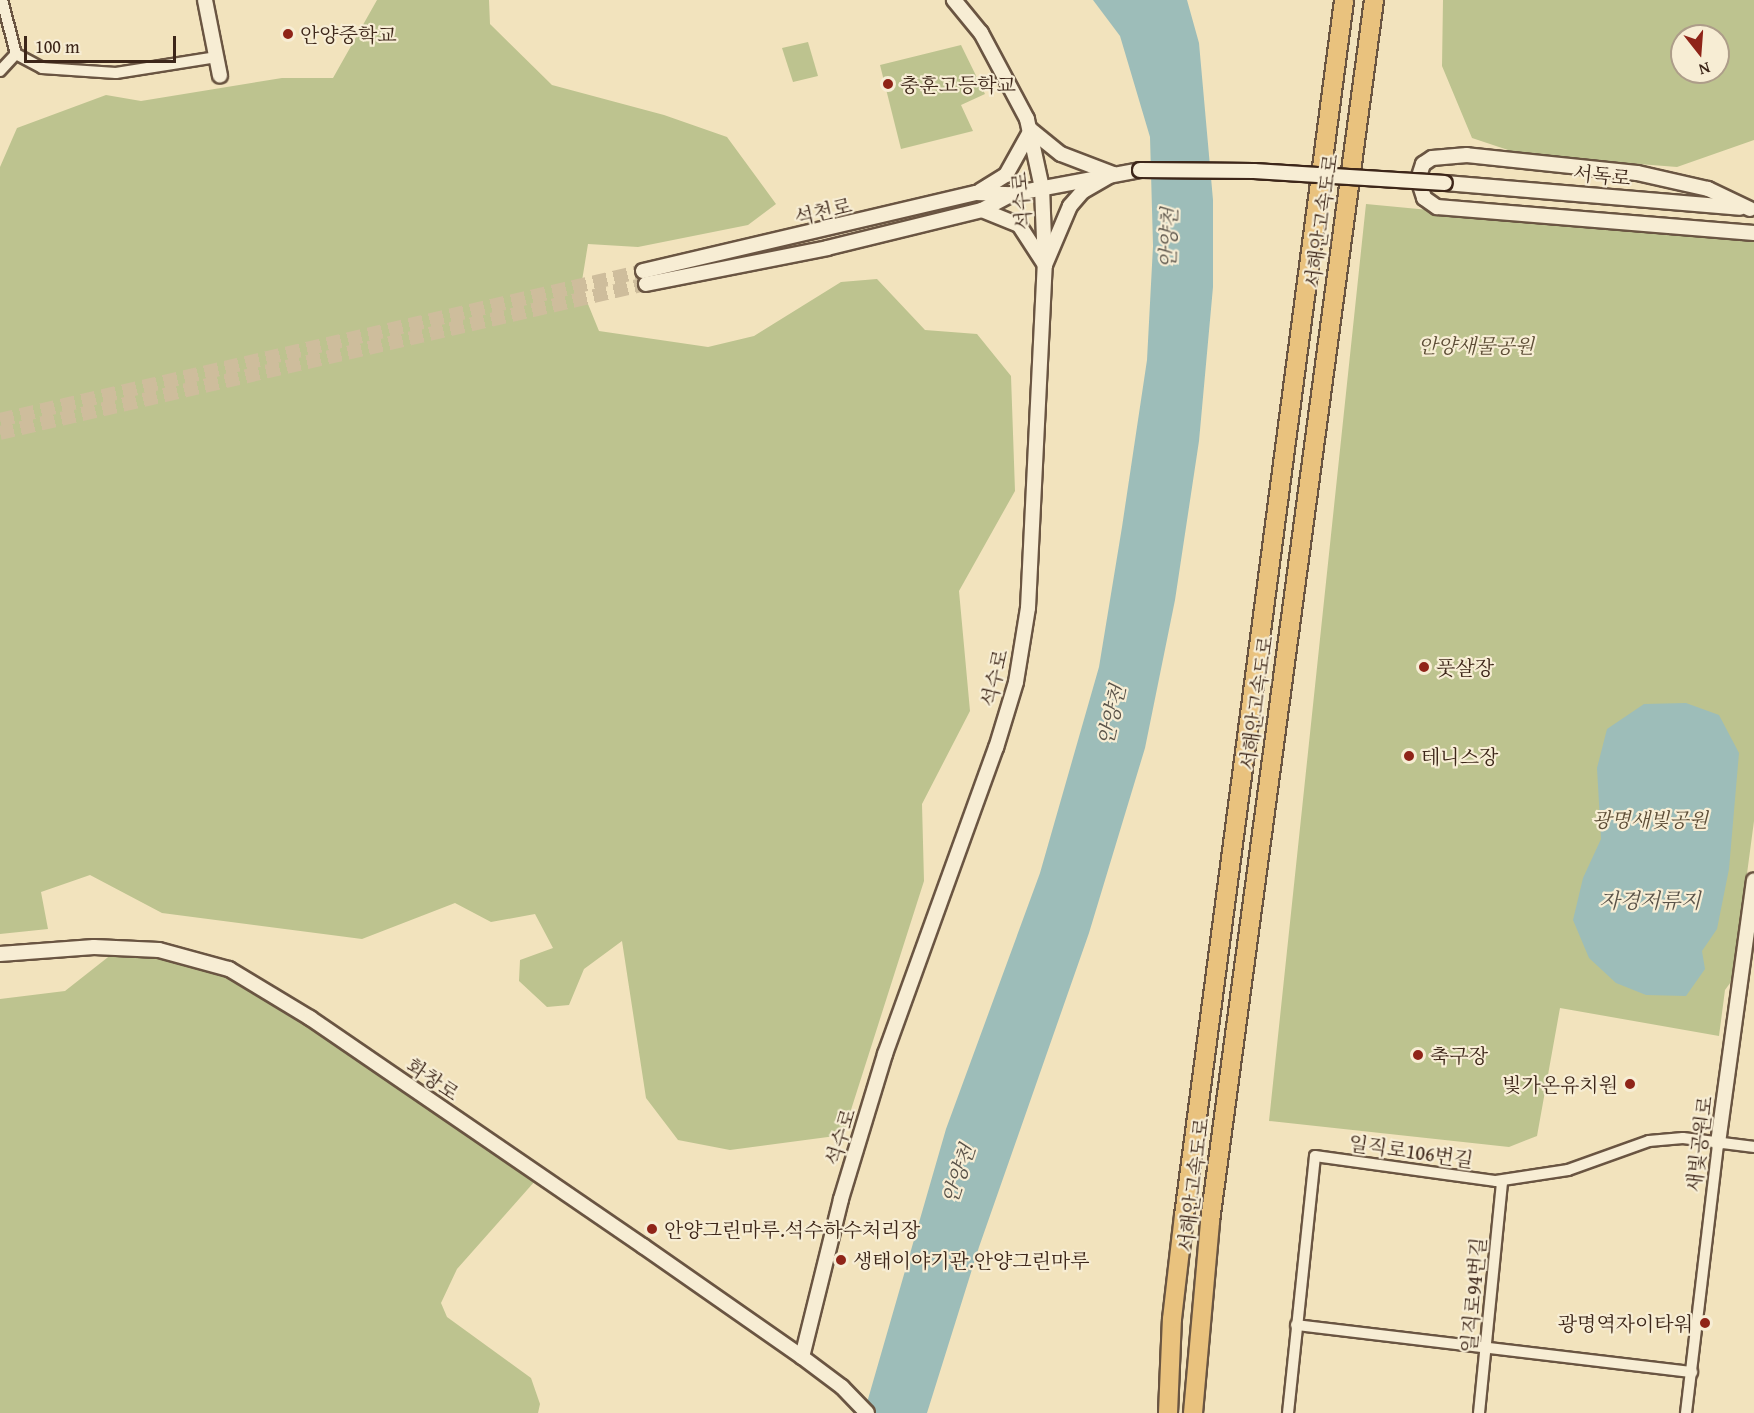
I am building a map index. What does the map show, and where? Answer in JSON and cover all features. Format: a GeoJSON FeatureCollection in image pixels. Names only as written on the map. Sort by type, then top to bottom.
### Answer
{"type":"FeatureCollection","features":[{"type":"Feature","properties":{"kind":"highway","name":"서해안고속도로"},"geometry":{"type":"LineString","coordinates":[[1168,1413],[1172,1319],[1272,526],[1344,0]]}},
{"type":"Feature","properties":{"kind":"highway","name":"서해안고속도로"},"geometry":{"type":"LineString","coordinates":[[1193,1413],[1210,1221],[1374,0]]}},
{"type":"Feature","properties":{"kind":"highway"},"geometry":{"type":"LineString","coordinates":[[1159,1413],[1172,1319]]}},
{"type":"Feature","properties":{"kind":"highway"},"geometry":{"type":"LineString","coordinates":[[1203,1319],[1204,1413]]}},
{"type":"Feature","properties":{"kind":"street"},"geometry":{"type":"LineString","coordinates":[[2,0],[16,54],[42,68],[116,73],[217,57]]}},
{"type":"Feature","properties":{"kind":"street"},"geometry":{"type":"LineString","coordinates":[[205,0],[220,76]]}},
{"type":"Feature","properties":{"kind":"street","name":"석수로"},"geometry":{"type":"LineString","coordinates":[[802,1357],[841,1199],[885,1054],[996,748],[1016,682],[1028,608],[1045,265],[1042,188],[1031,130],[981,33],[954,0]]}},
{"type":"Feature","properties":{"kind":"street"},"geometry":{"type":"LineString","coordinates":[[0,71],[16,54]]}},
{"type":"Feature","properties":{"kind":"street"},"geometry":{"type":"LineString","coordinates":[[976,194],[1006,175],[1031,130],[1061,154],[1113,174]]}},
{"type":"Feature","properties":{"kind":"street"},"geometry":{"type":"LineString","coordinates":[[1752,209],[1708,189],[1637,173],[1467,155],[1432,158],[1423,164],[1418,179],[1424,198],[1437,207],[1754,233]]}},
{"type":"Feature","properties":{"kind":"street","name":"석천로"},"geometry":{"type":"LineString","coordinates":[[1012,194],[982,210],[827,248],[644,277],[976,194],[1012,194],[1140,170]]}},
{"type":"Feature","properties":{"kind":"street","name":"서독로"},"geometry":{"type":"LineString","coordinates":[[1140,170],[1254,171],[1445,183],[1752,209]]}},
{"type":"Feature","properties":{"kind":"street"},"geometry":{"type":"LineString","coordinates":[[1045,265],[1070,206],[1083,191],[1113,174]]}},
{"type":"Feature","properties":{"kind":"street"},"geometry":{"type":"LineString","coordinates":[[982,210],[1019,225],[1045,265]]}},
{"type":"Feature","properties":{"kind":"street","name":"새빛공원로"},"geometry":{"type":"LineString","coordinates":[[1686,1413],[1718,1143],[1754,880]]}},
{"type":"Feature","properties":{"kind":"street","name":"화창로"},"geometry":{"type":"LineString","coordinates":[[0,954],[94,948],[159,950],[229,969],[320,1025],[802,1357],[842,1387],[867,1413]]}},
{"type":"Feature","properties":{"kind":"street","name":"일직로106번길"},"geometry":{"type":"LineString","coordinates":[[1288,1413],[1315,1156],[1502,1180],[1568,1170],[1649,1141],[1683,1138],[1754,1146]]}},
{"type":"Feature","properties":{"kind":"street","name":"일직로94번길"},"geometry":{"type":"LineString","coordinates":[[1479,1413],[1502,1180]]}},
{"type":"Feature","properties":{"kind":"street"},"geometry":{"type":"LineString","coordinates":[[1296,1325],[1692,1372]]}},
{"type":"Feature","properties":{"kind":"green space"},"geometry":{"type":"Polygon","coordinates":[[[377,0],[489,0],[490,24],[552,85],[664,115],[727,137],[776,204],[748,225],[638,247],[588,244],[581,287],[599,331],[708,347],[754,336],[841,282],[877,279],[925,330],[977,334],[1011,376],[1015,491],[959,591],[970,711],[922,804],[924,881],[843,1135],[730,1150],[678,1140],[646,1098],[622,941],[584,969],[569,1005],[547,1007],[519,981],[520,960],[553,948],[535,914],[491,922],[455,903],[362,939],[162,913],[90,875],[41,892],[48,929],[0,934],[0,167],[17,128],[106,95],[141,101],[282,78],[333,78],[377,0]]]}},
{"type":"Feature","properties":{"kind":"green space"},"geometry":{"type":"Polygon","coordinates":[[[1443,0],[1754,0],[1754,140],[1677,167],[1523,155],[1472,138],[1442,66],[1443,0]]]}},
{"type":"Feature","properties":{"kind":"green space"},"geometry":{"type":"Polygon","coordinates":[[[808,42],[818,76],[793,82],[782,48],[808,42]]]}},
{"type":"Feature","properties":{"kind":"green space"},"geometry":{"type":"Polygon","coordinates":[[[961,45],[985,94],[961,105],[973,131],[901,149],[880,65],[961,45]]]}},
{"type":"Feature","properties":{"kind":"green space","name":"안양새물공원"},"geometry":{"type":"Polygon","coordinates":[[[1366,204],[1754,241],[1754,821],[1733,979],[1725,990],[1719,1036],[1560,1008],[1537,1136],[1509,1147],[1269,1121],[1366,204]]]}},
{"type":"Feature","properties":{"kind":"green space"},"geometry":{"type":"Polygon","coordinates":[[[112,954],[183,960],[228,974],[295,1010],[487,1143],[535,1181],[457,1269],[441,1303],[447,1317],[531,1378],[540,1404],[538,1413],[0,1413],[0,999],[65,991],[112,954]]]}},
{"type":"Feature","properties":{"kind":"water","name":"안양천"},"geometry":{"type":"Polygon","coordinates":[[[1093,0],[1187,0],[1199,43],[1213,200],[1213,287],[1199,441],[1175,600],[1145,748],[1089,933],[979,1247],[927,1413],[864,1413],[946,1129],[1040,873],[1099,667],[1122,527],[1147,360],[1153,246],[1150,137],[1120,36],[1093,0]]]}},
{"type":"Feature","properties":{"kind":"water","name":"자경저류지"},"geometry":{"type":"Polygon","coordinates":[[[1686,703],[1719,715],[1739,753],[1729,869],[1717,929],[1702,951],[1705,969],[1686,996],[1646,995],[1616,983],[1589,958],[1573,920],[1583,878],[1601,839],[1597,768],[1607,729],[1644,704],[1686,703]]]}},
{"type":"Feature","properties":{"kind":"tunnel"},"geometry":{"type":"LineString","coordinates":[[0,420],[643,271]]}},
{"type":"Feature","properties":{"kind":"tunnel"},"geometry":{"type":"LineString","coordinates":[[0,433],[646,284]]}},
{"type":"Feature","properties":{"kind":"place","name":"안양중학교"},"geometry":{"type":"Point","coordinates":[288,34]}},
{"type":"Feature","properties":{"kind":"place","name":"충훈고등학교"},"geometry":{"type":"Point","coordinates":[888,84]}},
{"type":"Feature","properties":{"kind":"place","name":"풋살장"},"geometry":{"type":"Point","coordinates":[1424,667]}},
{"type":"Feature","properties":{"kind":"place","name":"테니스장"},"geometry":{"type":"Point","coordinates":[1409,756]}},
{"type":"Feature","properties":{"kind":"place","name":"축구장"},"geometry":{"type":"Point","coordinates":[1418,1055]}},
{"type":"Feature","properties":{"kind":"place","name":"빛가온유치원"},"geometry":{"type":"Point","coordinates":[1630,1084]}},
{"type":"Feature","properties":{"kind":"place","name":"안양그린마루.석수하수처리장"},"geometry":{"type":"Point","coordinates":[652,1229]}},
{"type":"Feature","properties":{"kind":"place","name":"생태이야기관.안양그린마루"},"geometry":{"type":"Point","coordinates":[841,1260]}},
{"type":"Feature","properties":{"kind":"place","name":"광명역자이타워"},"geometry":{"type":"Point","coordinates":[1705,1323]}},
{"type":"Feature","properties":{"kind":"park label","name":"광명새빛공원"},"geometry":{"type":"Point","coordinates":[1650,819]}}]}
